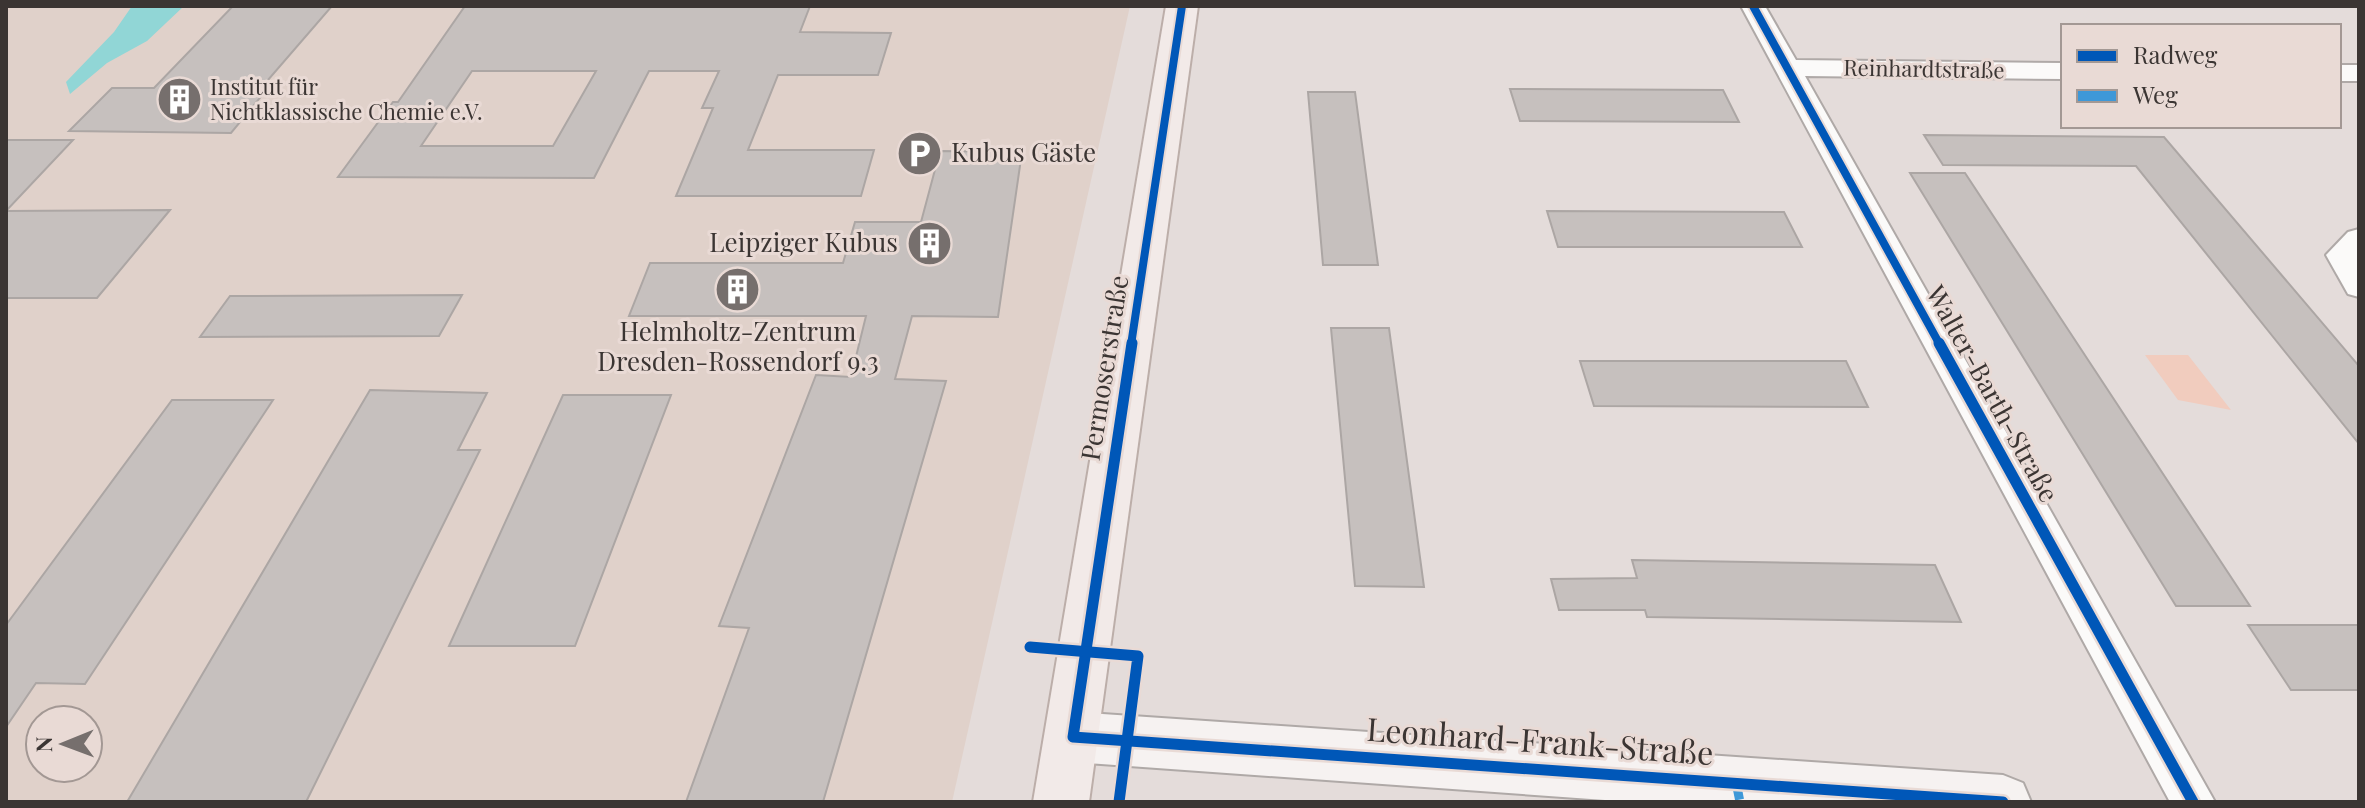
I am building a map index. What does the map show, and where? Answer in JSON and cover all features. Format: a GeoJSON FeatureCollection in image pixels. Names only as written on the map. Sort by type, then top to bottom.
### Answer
{"type":"FeatureCollection","features":[{"type":"Feature","properties":{"kind":"main road","name":"Permoserstraße"},"geometry":{"type":"LineString","coordinates":[[1061,802],[1182,6]]}},
{"type":"Feature","properties":{"kind":"street","name":"Walter-Barth-Straße"},"geometry":{"type":"LineString","coordinates":[[1753,6],[2193,802]]}},
{"type":"Feature","properties":{"kind":"street","name":"Reinhardtstraße"},"geometry":{"type":"LineString","coordinates":[[1785,68],[2061,71]]}},
{"type":"Feature","properties":{"kind":"street"},"geometry":{"type":"LineString","coordinates":[[2359,239],[2341,255],[2359,287]]}},
{"type":"Feature","properties":{"kind":"street","name":"Leonhard-Frank-Straße"},"geometry":{"type":"LineString","coordinates":[[1073,737],[2003,802]]}},
{"type":"Feature","properties":{"kind":"shaded area"},"geometry":{"type":"Polygon","coordinates":[[[6,6],[1130,6],[952,802],[6,802],[6,6]]]}},
{"type":"Feature","properties":{"kind":"shaded area"},"geometry":{"type":"Polygon","coordinates":[[[2145,355],[2188,355],[2231,410],[2178,400],[2145,355]]]}},
{"type":"Feature","properties":{"kind":"water"},"geometry":{"type":"Polygon","coordinates":[[[132,6],[184,6],[147,41],[107,63],[70,94],[66,82],[114,32],[132,6]]]}},
{"type":"Feature","properties":{"kind":"building"},"geometry":{"type":"Polygon","coordinates":[[[233,6],[332,6],[261,88],[268,88],[231,133],[69,131],[112,88],[154,88],[233,6]]]}},
{"type":"Feature","properties":{"kind":"building"},"geometry":{"type":"Polygon","coordinates":[[[465,6],[810,6],[800,32],[891,33],[878,75],[778,75],[748,150],[874,150],[861,196],[676,196],[713,108],[702,108],[719,71],[649,71],[594,178],[338,177],[393,102],[398,102],[465,6]],[[472,71],[421,146],[553,146],[596,71],[472,71]]]}},
{"type":"Feature","properties":{"kind":"building"},"geometry":{"type":"Polygon","coordinates":[[[1510,89],[1723,90],[1739,122],[1520,121],[1510,89]]]}},
{"type":"Feature","properties":{"kind":"building"},"geometry":{"type":"Polygon","coordinates":[[[1308,92],[1355,92],[1378,265],[1323,265],[1308,92]]]}},
{"type":"Feature","properties":{"kind":"building"},"geometry":{"type":"Polygon","coordinates":[[[1924,135],[2164,137],[2359,366],[2359,444],[2136,166],[1943,165],[1924,135]]]}},
{"type":"Feature","properties":{"kind":"building"},"geometry":{"type":"Polygon","coordinates":[[[6,140],[73,140],[6,211],[6,140]]]}},
{"type":"Feature","properties":{"kind":"building"},"geometry":{"type":"Polygon","coordinates":[[[940,151],[1022,152],[998,317],[912,316],[895,379],[946,381],[823,802],[686,802],[749,628],[719,626],[816,375],[851,377],[866,316],[629,316],[650,263],[843,263],[855,222],[921,222],[940,151]]]}},
{"type":"Feature","properties":{"kind":"building"},"geometry":{"type":"Polygon","coordinates":[[[1910,173],[1965,173],[2250,606],[2176,606],[1910,173]]]}},
{"type":"Feature","properties":{"kind":"building"},"geometry":{"type":"Polygon","coordinates":[[[170,210],[97,298],[6,298],[6,211],[170,210]]]}},
{"type":"Feature","properties":{"kind":"building"},"geometry":{"type":"Polygon","coordinates":[[[1547,211],[1784,212],[1802,247],[1558,247],[1547,211]]]}},
{"type":"Feature","properties":{"kind":"building"},"geometry":{"type":"Polygon","coordinates":[[[462,295],[439,336],[200,337],[230,296],[462,295]]]}},
{"type":"Feature","properties":{"kind":"building"},"geometry":{"type":"Polygon","coordinates":[[[1331,328],[1389,328],[1424,587],[1355,586],[1331,328]]]}},
{"type":"Feature","properties":{"kind":"building"},"geometry":{"type":"Polygon","coordinates":[[[1580,361],[1846,361],[1868,407],[1594,406],[1580,361]]]}},
{"type":"Feature","properties":{"kind":"building"},"geometry":{"type":"Polygon","coordinates":[[[370,390],[487,393],[458,450],[480,450],[306,802],[127,802],[370,390]]]}},
{"type":"Feature","properties":{"kind":"building"},"geometry":{"type":"Polygon","coordinates":[[[563,395],[671,395],[575,646],[449,646],[563,395]]]}},
{"type":"Feature","properties":{"kind":"building"},"geometry":{"type":"Polygon","coordinates":[[[172,400],[273,400],[85,684],[36,683],[6,727],[6,625],[172,400]]]}},
{"type":"Feature","properties":{"kind":"building"},"geometry":{"type":"Polygon","coordinates":[[[1632,560],[1935,565],[1961,622],[1647,617],[1645,610],[1559,610],[1551,579],[1637,578],[1632,560]]]}},
{"type":"Feature","properties":{"kind":"building"},"geometry":{"type":"Polygon","coordinates":[[[2248,625],[2359,625],[2359,690],[2291,690],[2248,625]]]}},
{"type":"Feature","properties":{"kind":"marked path"},"geometry":{"type":"LineString","coordinates":[[1736,782],[1740,802]]}},
{"type":"Feature","properties":{"kind":"cycle path"},"geometry":{"type":"LineString","coordinates":[[1182,6],[1073,737],[2003,802]]}},
{"type":"Feature","properties":{"kind":"cycle path"},"geometry":{"type":"LineString","coordinates":[[1753,6],[2193,802]]}},
{"type":"Feature","properties":{"kind":"cycle path"},"geometry":{"type":"LineString","coordinates":[[1030,647],[1138,656],[1119,802]]}},
{"type":"Feature","properties":{"kind":"place","name":"Institut für Nichtklassische Chemie e.V."},"geometry":{"type":"Point","coordinates":[179,100]}},
{"type":"Feature","properties":{"kind":"place","name":"Kubus Gäste"},"geometry":{"type":"Point","coordinates":[920,153]}},
{"type":"Feature","properties":{"kind":"place","name":"Leipziger Kubus"},"geometry":{"type":"Point","coordinates":[929,243]}},
{"type":"Feature","properties":{"kind":"place","name":"Helmholtz-Zentrum Dresden-Rossendorf 9.3"},"geometry":{"type":"Point","coordinates":[738,289]}}]}
